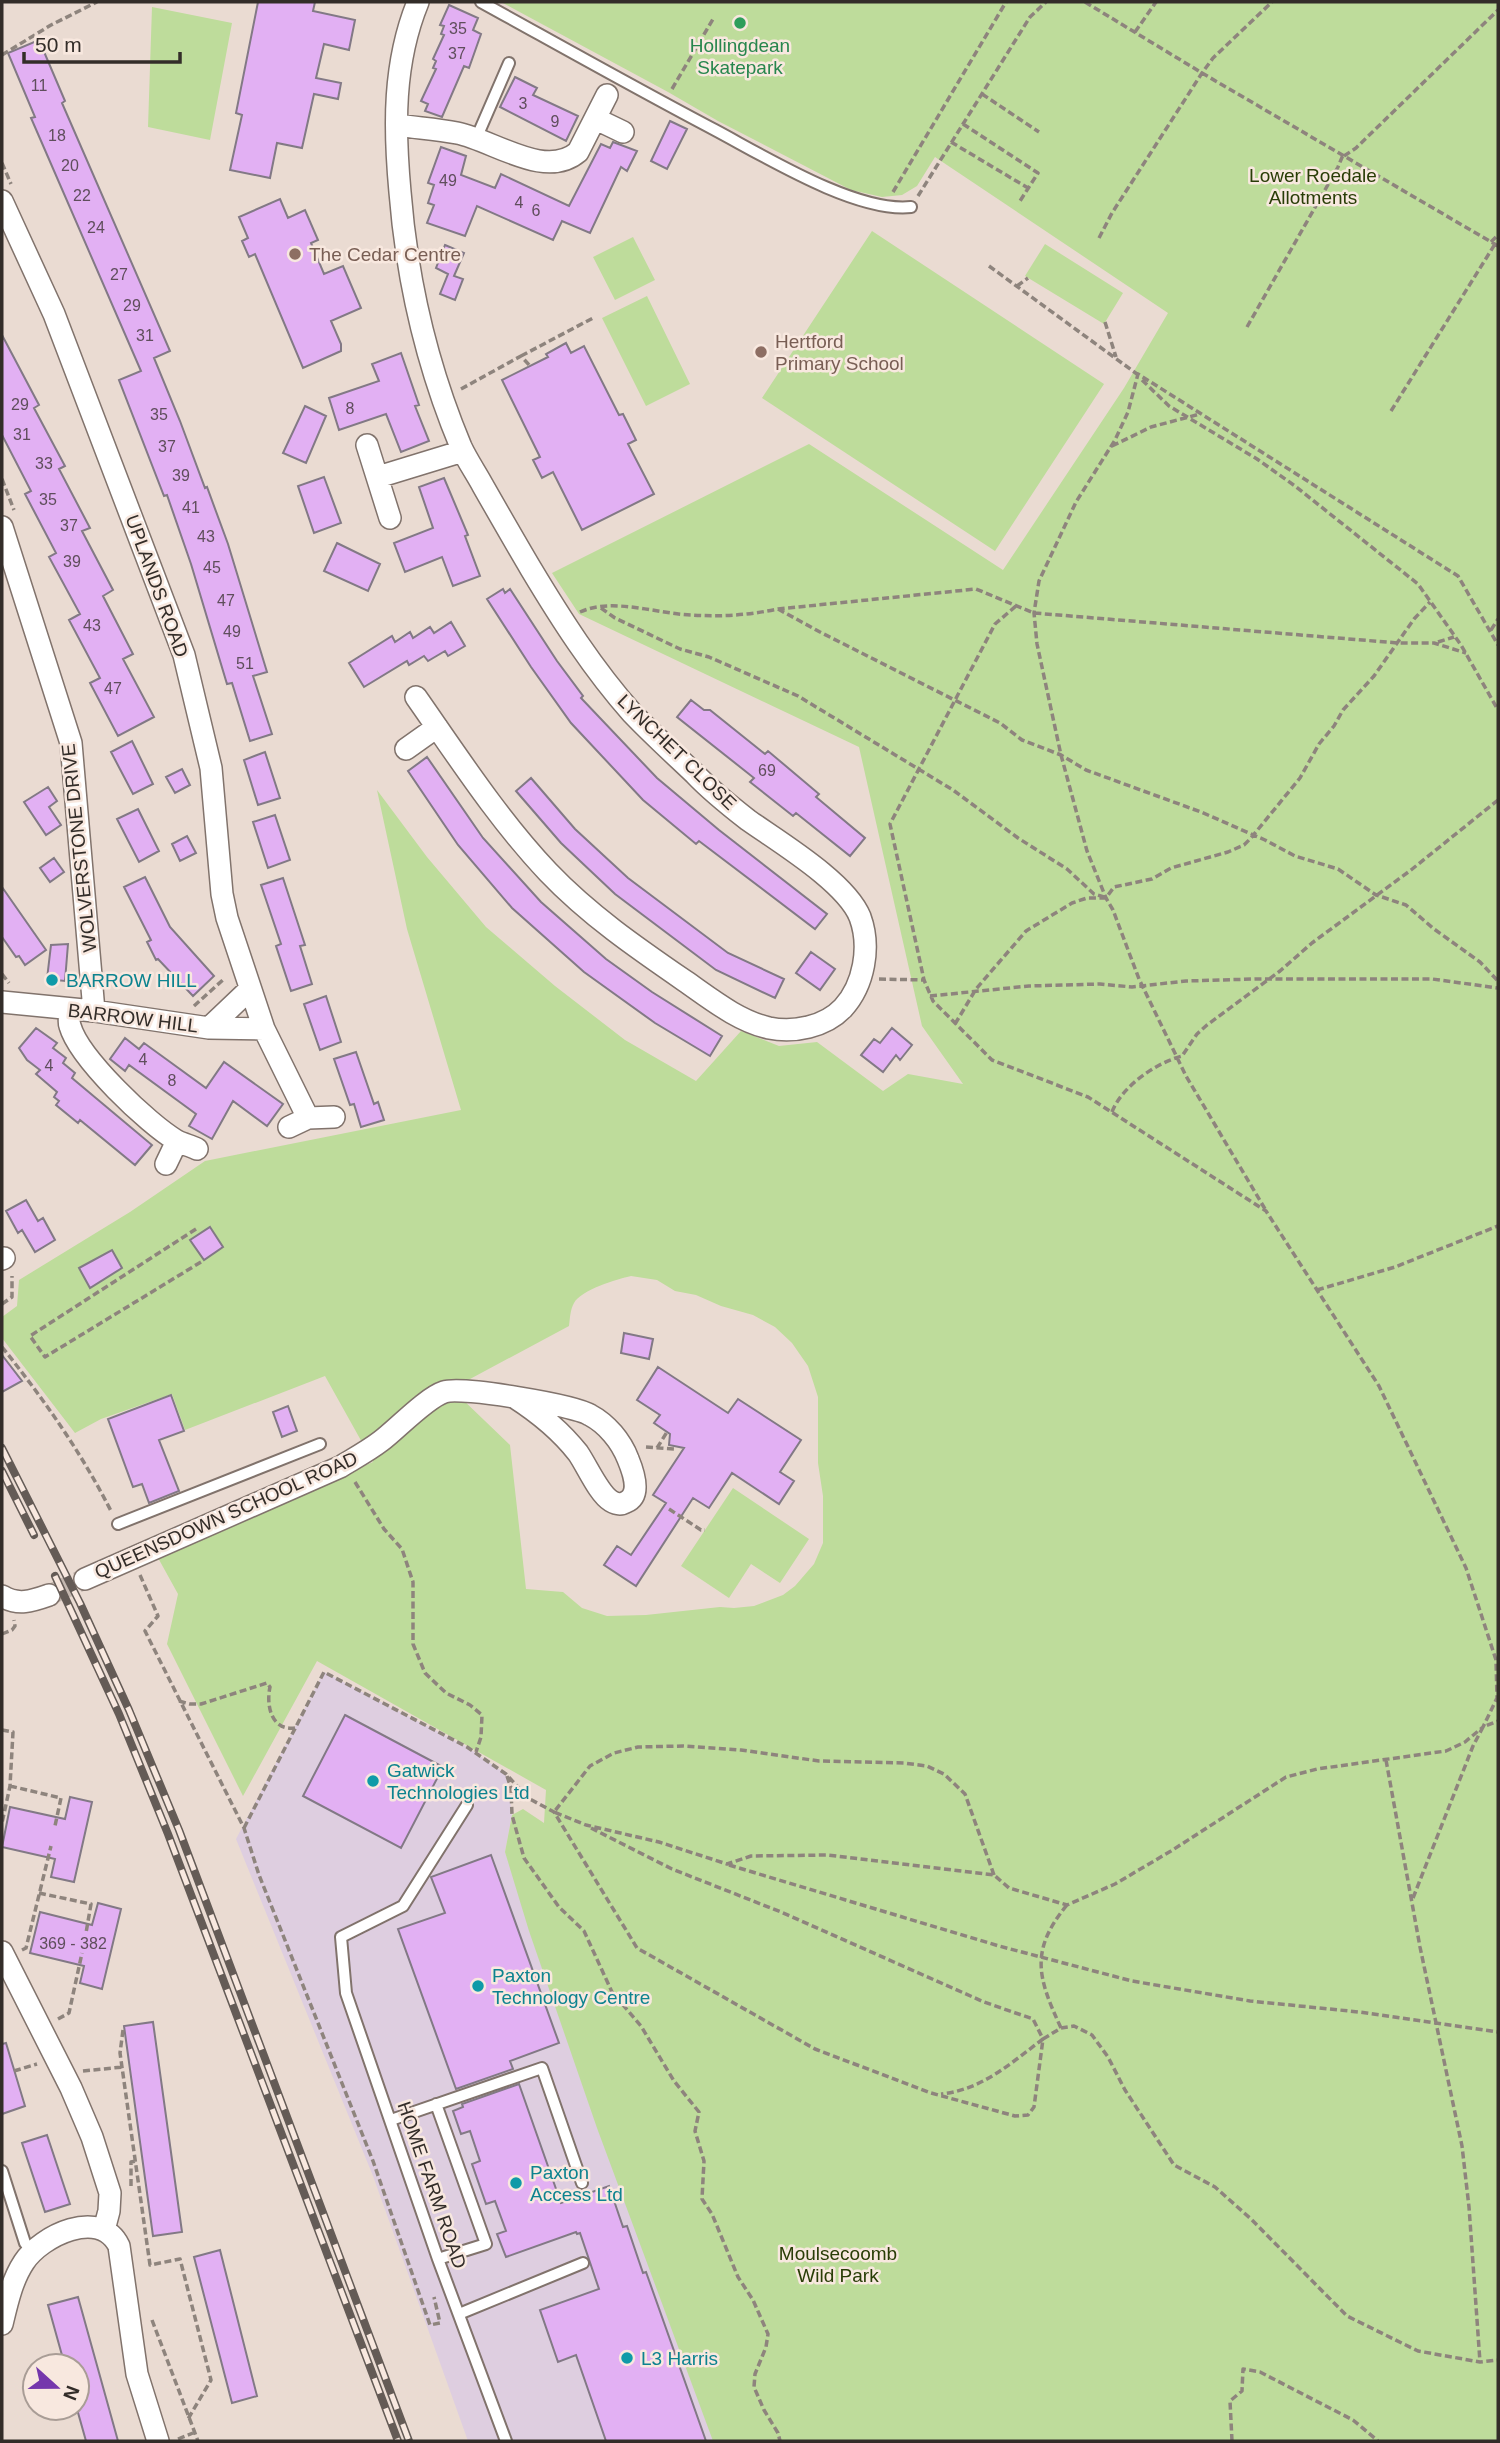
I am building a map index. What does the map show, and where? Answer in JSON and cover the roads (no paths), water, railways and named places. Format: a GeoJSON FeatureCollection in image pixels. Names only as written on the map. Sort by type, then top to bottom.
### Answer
{"type":"FeatureCollection","features":[{"type":"Feature","properties":{"kind":"street","name":"LYNCHET CLOSE"},"geometry":{"type":"LineString","coordinates":[[416,697],[490,803],[539,861],[578,901],[611,929],[734,1014],[755,1024],[795,1030],[808,1027],[840,1011],[853,994],[859,979],[865,947],[859,916],[849,900],[824,876],[702,782],[632,713],[564,624],[463,451],[416,311],[407,259],[397,154],[396,94],[403,44],[418,2]]}},
{"type":"Feature","properties":{"kind":"street"},"geometry":{"type":"LineString","coordinates":[[397,125],[459,134],[533,160],[557,162],[578,152],[607,95]]}},
{"type":"Feature","properties":{"kind":"street"},"geometry":{"type":"LineString","coordinates":[[596,119],[624,132]]}},
{"type":"Feature","properties":{"kind":"street","name":"UPLANDS ROAD"},"geometry":{"type":"LineString","coordinates":[[2,201],[54,314],[184,655],[211,768],[222,894],[227,918],[264,1029],[299,1123],[334,1116]]}},
{"type":"Feature","properties":{"kind":"street"},"geometry":{"type":"LineString","coordinates":[[367,445],[390,518]]}},
{"type":"Feature","properties":{"kind":"street"},"geometry":{"type":"LineString","coordinates":[[378,477],[463,451]]}},
{"type":"Feature","properties":{"kind":"street","name":"WOLVERSTONE DRIVE"},"geometry":{"type":"LineString","coordinates":[[2,527],[71,743],[94,1012]]}},
{"type":"Feature","properties":{"kind":"street"},"geometry":{"type":"LineString","coordinates":[[406,749],[437,727]]}},
{"type":"Feature","properties":{"kind":"street"},"geometry":{"type":"LineString","coordinates":[[209,1028],[250,989]]}},
{"type":"Feature","properties":{"kind":"street","name":"BARROW HILL"},"geometry":{"type":"LineString","coordinates":[[2,1002],[209,1028],[264,1029]]}},
{"type":"Feature","properties":{"kind":"street"},"geometry":{"type":"LineString","coordinates":[[71,1010],[69,1024],[93,1063],[140,1110],[187,1145],[166,1164]]}},
{"type":"Feature","properties":{"kind":"street","name":"QUEENSDOWN SCHOOL ROAD"},"geometry":{"type":"LineString","coordinates":[[85,1579],[340,1467],[378,1443],[442,1392],[458,1391],[514,1397],[581,1410],[599,1421],[617,1438],[626,1455],[634,1482],[633,1497],[623,1504],[608,1499],[563,1436],[536,1410],[514,1397]]}},
{"type":"Feature","properties":{"kind":"street"},"geometry":{"type":"LineString","coordinates":[[2,1596],[10,1601],[22,1602],[49,1595]]}},
{"type":"Feature","properties":{"kind":"street"},"geometry":{"type":"LineString","coordinates":[[8,1953],[88,2125],[110,2193],[104,2230]]}},
{"type":"Feature","properties":{"kind":"street"},"geometry":{"type":"LineString","coordinates":[[2,2324],[15,2280],[32,2252],[51,2238],[82,2227],[104,2230],[114,2237],[119,2246],[124,2273],[137,2374],[158,2441]]}},
{"type":"Feature","properties":{"kind":"lane"},"geometry":{"type":"LineString","coordinates":[[481,2],[664,103],[846,196],[888,207],[911,207]]}},
{"type":"Feature","properties":{"kind":"lane"},"geometry":{"type":"LineString","coordinates":[[476,139],[509,62]]}},
{"type":"Feature","properties":{"kind":"lane"},"geometry":{"type":"LineString","coordinates":[[118,1524],[320,1444]]}},
{"type":"Feature","properties":{"kind":"lane","name":"HOME FARM ROAD"},"geometry":{"type":"LineString","coordinates":[[467,1805],[403,1906],[341,1937],[346,1993],[438,2259],[506,2441]]}},
{"type":"Feature","properties":{"kind":"lane"},"geometry":{"type":"LineString","coordinates":[[391,2120],[542,2068],[582,2183]]}},
{"type":"Feature","properties":{"kind":"lane"},"geometry":{"type":"LineString","coordinates":[[436,2104],[486,2244],[438,2259]]}},
{"type":"Feature","properties":{"kind":"lane"},"geometry":{"type":"LineString","coordinates":[[2,2171],[24,2243],[32,2252]]}},
{"type":"Feature","properties":{"kind":"lane"},"geometry":{"type":"LineString","coordinates":[[459,2314],[583,2263]]}},
{"type":"Feature","properties":{"kind":"tunnel"},"geometry":{"type":"LineString","coordinates":[[49,1595],[85,1579]]}},
{"type":"Feature","properties":{"kind":"railway"},"geometry":{"type":"LineString","coordinates":[[2,1448],[80,1603],[129,1710],[179,1830],[409,2441]]}},
{"type":"Feature","properties":{"kind":"railway"},"geometry":{"type":"LineString","coordinates":[[2,1471],[34,1535]]}},
{"type":"Feature","properties":{"kind":"railway"},"geometry":{"type":"LineString","coordinates":[[55,1576],[119,1714],[168,1834],[398,2441]]}},
{"type":"Feature","properties":{"kind":"place","name":"Hollingdean Skatepark"},"geometry":{"type":"Point","coordinates":[740,23]}},
{"type":"Feature","properties":{"kind":"place","name":"The Cedar Centre"},"geometry":{"type":"Point","coordinates":[295,254]}},
{"type":"Feature","properties":{"kind":"place","name":"Hertford Primary School"},"geometry":{"type":"Point","coordinates":[761,352]}},
{"type":"Feature","properties":{"kind":"place","name":"BARROW HILL"},"geometry":{"type":"Point","coordinates":[52,980]}},
{"type":"Feature","properties":{"kind":"place","name":"Gatwick Technologies Ltd"},"geometry":{"type":"Point","coordinates":[373,1781]}},
{"type":"Feature","properties":{"kind":"place","name":"Paxton Technology Centre"},"geometry":{"type":"Point","coordinates":[478,1986]}},
{"type":"Feature","properties":{"kind":"place","name":"Paxton Access Ltd"},"geometry":{"type":"Point","coordinates":[516,2183]}},
{"type":"Feature","properties":{"kind":"place","name":"L3 Harris"},"geometry":{"type":"Point","coordinates":[627,2358]}},
{"type":"Feature","properties":{"kind":"park label","name":"Lower Roedale Allotments"},"geometry":{"type":"Point","coordinates":[1313,186]}},
{"type":"Feature","properties":{"kind":"park label","name":"Moulsecoomb Wild Park"},"geometry":{"type":"Point","coordinates":[838,2264]}}]}
